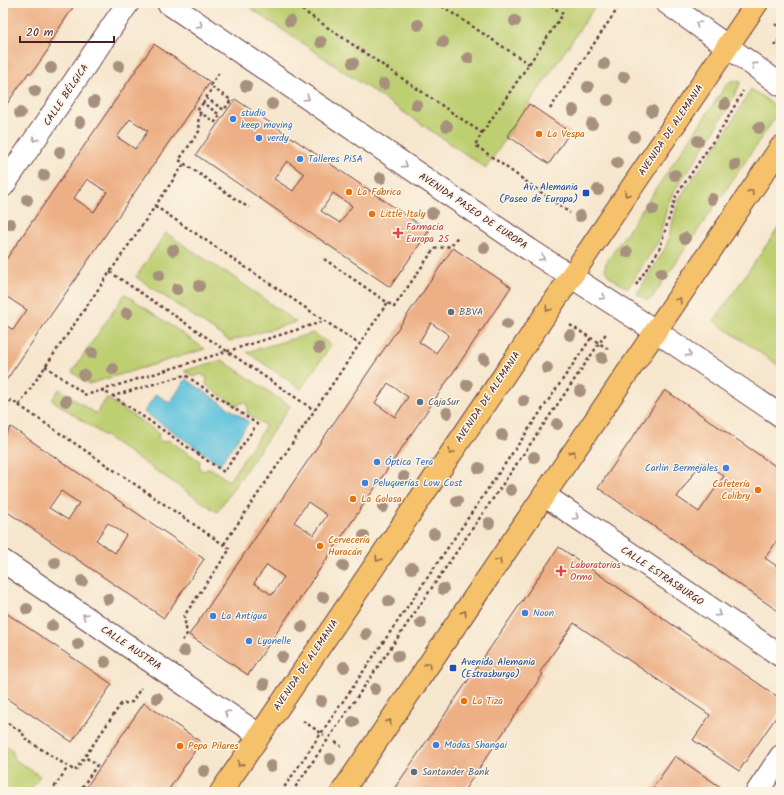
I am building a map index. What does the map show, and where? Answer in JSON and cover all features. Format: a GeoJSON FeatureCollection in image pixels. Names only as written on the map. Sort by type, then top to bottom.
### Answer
{"type":"FeatureCollection","features":[{"type":"Feature","properties":{"kind":"main road","name":"AVENIDA DE ALEMANIA"},"geometry":{"type":"LineString","coordinates":[[220,792],[757,3]]}},
{"type":"Feature","properties":{"kind":"main road"},"geometry":{"type":"LineString","coordinates":[[342,792],[657,332],[781,147]]}},
{"type":"Feature","properties":{"kind":"street","name":"CALLE BÉLGICA"},"geometry":{"type":"LineString","coordinates":[[3,186],[128,3]]}},
{"type":"Feature","properties":{"kind":"street","name":"AVENIDA PASEO DE EUROPA"},"geometry":{"type":"LineString","coordinates":[[168,3],[570,277],[657,332],[781,416]]}},
{"type":"Feature","properties":{"kind":"street"},"geometry":{"type":"LineString","coordinates":[[667,3],[781,84]]}},
{"type":"Feature","properties":{"kind":"street","name":"CALLE ESTRASBURGO"},"geometry":{"type":"LineString","coordinates":[[544,495],[781,656]]}},
{"type":"Feature","properties":{"kind":"street","name":"CALLE AUSTRIA"},"geometry":{"type":"LineString","coordinates":[[3,560],[259,735]]}},
{"type":"Feature","properties":{"kind":"street"},"geometry":{"type":"LineString","coordinates":[[757,792],[781,756]]}},
{"type":"Feature","properties":{"kind":"path"},"geometry":{"type":"LineString","coordinates":[[292,3],[482,133]]}},
{"type":"Feature","properties":{"kind":"path"},"geometry":{"type":"LineString","coordinates":[[437,3],[529,64]]}},
{"type":"Feature","properties":{"kind":"path"},"geometry":{"type":"LineString","coordinates":[[547,3],[563,14],[475,144],[570,213]]}},
{"type":"Feature","properties":{"kind":"path"},"geometry":{"type":"LineString","coordinates":[[550,109],[618,8]]}},
{"type":"Feature","properties":{"kind":"path"},"geometry":{"type":"LineString","coordinates":[[771,50],[781,37]]}},
{"type":"Feature","properties":{"kind":"path"},"geometry":{"type":"LineString","coordinates":[[203,103],[220,115],[215,122],[197,111],[212,88],[210,86],[219,73]]}},
{"type":"Feature","properties":{"kind":"path"},"geometry":{"type":"LineString","coordinates":[[206,98],[224,110],[231,100],[212,88]]}},
{"type":"Feature","properties":{"kind":"path"},"geometry":{"type":"LineString","coordinates":[[633,291],[659,250],[676,196],[724,125],[745,88]]}},
{"type":"Feature","properties":{"kind":"path"},"geometry":{"type":"LineString","coordinates":[[201,114],[198,118],[200,130],[178,160],[249,208]]}},
{"type":"Feature","properties":{"kind":"path"},"geometry":{"type":"LineString","coordinates":[[19,405],[184,164]]}},
{"type":"Feature","properties":{"kind":"path"},"geometry":{"type":"LineString","coordinates":[[155,206],[359,344]]}},
{"type":"Feature","properties":{"kind":"path"},"geometry":{"type":"LineString","coordinates":[[324,259],[394,307],[434,249],[451,246],[458,236]]}},
{"type":"Feature","properties":{"kind":"path"},"geometry":{"type":"LineString","coordinates":[[110,272],[314,410]]}},
{"type":"Feature","properties":{"kind":"path"},"geometry":{"type":"LineString","coordinates":[[224,544],[388,302]]}},
{"type":"Feature","properties":{"kind":"path"},"geometry":{"type":"LineString","coordinates":[[45,366],[86,395],[325,321]]}},
{"type":"Feature","properties":{"kind":"path"},"geometry":{"type":"LineString","coordinates":[[568,323],[615,354]]}},
{"type":"Feature","properties":{"kind":"path"},"geometry":{"type":"LineString","coordinates":[[292,792],[607,331]]}},
{"type":"Feature","properties":{"kind":"path"},"geometry":{"type":"LineString","coordinates":[[281,792],[591,338]]}},
{"type":"Feature","properties":{"kind":"path"},"geometry":{"type":"LineString","coordinates":[[101,390],[224,472],[257,424],[185,375],[112,396]]}},
{"type":"Feature","properties":{"kind":"path"},"geometry":{"type":"LineString","coordinates":[[3,412],[11,400],[230,548],[184,616],[187,634],[181,642]]}},
{"type":"Feature","properties":{"kind":"path"},"geometry":{"type":"LineString","coordinates":[[3,720],[23,733],[24,738],[75,771],[120,704],[132,702],[144,684]]}},
{"type":"Feature","properties":{"kind":"path"},"geometry":{"type":"LineString","coordinates":[[298,717],[324,735]]}},
{"type":"Feature","properties":{"kind":"path"},"geometry":{"type":"LineString","coordinates":[[78,792],[97,765],[85,757]]}},
{"type":"Feature","properties":{"kind":"path"},"geometry":{"type":"LineString","coordinates":[[52,792],[68,767]]}},
{"type":"Feature","properties":{"kind":"green space"},"geometry":{"type":"Polygon","coordinates":[[[243,3],[593,3],[596,5],[486,168],[243,3]]]}},
{"type":"Feature","properties":{"kind":"green space"},"geometry":{"type":"Polygon","coordinates":[[[733,80],[741,82],[734,97],[718,125],[673,193],[668,204],[658,242],[628,288],[608,275],[605,268],[606,263],[727,84],[733,80]]]}},
{"type":"Feature","properties":{"kind":"green space"},"geometry":{"type":"Polygon","coordinates":[[[751,89],[776,106],[777,115],[651,299],[647,300],[637,294],[666,247],[679,199],[726,132],[751,89]]]}},
{"type":"Feature","properties":{"kind":"green space"},"geometry":{"type":"Polygon","coordinates":[[[781,224],[781,367],[714,321],[781,224]]]}},
{"type":"Feature","properties":{"kind":"green space"},"geometry":{"type":"Polygon","coordinates":[[[166,233],[224,272],[225,271],[296,322],[230,341],[136,277],[166,233]]]}},
{"type":"Feature","properties":{"kind":"green space"},"geometry":{"type":"Polygon","coordinates":[[[125,294],[205,349],[89,384],[72,372],[125,294]]]}},
{"type":"Feature","properties":{"kind":"green space"},"geometry":{"type":"Polygon","coordinates":[[[313,333],[331,345],[301,389],[247,352],[313,333]]]}},
{"type":"Feature","properties":{"kind":"green space"},"geometry":{"type":"Polygon","coordinates":[[[222,360],[290,406],[217,512],[52,400],[59,389],[96,414],[107,398],[159,433],[158,439],[163,442],[168,440],[200,461],[199,468],[203,471],[210,468],[229,481],[266,426],[247,413],[248,406],[243,402],[236,406],[206,385],[207,378],[201,374],[194,377],[184,371],[222,360]]]}},
{"type":"Feature","properties":{"kind":"green space"},"geometry":{"type":"Polygon","coordinates":[[[3,744],[12,750],[14,759],[40,776],[29,792],[3,792],[3,744]]]}},
{"type":"Feature","properties":{"kind":"water"},"geometry":{"type":"Polygon","coordinates":[[[186,379],[249,422],[220,464],[144,412],[156,394],[170,403],[186,379]]]}},
{"type":"Feature","properties":{"kind":"building"},"geometry":{"type":"Polygon","coordinates":[[[3,3],[76,3],[48,45],[50,47],[31,74],[29,72],[4,108],[7,110],[3,115],[3,3]]]}},
{"type":"Feature","properties":{"kind":"building"},"geometry":{"type":"Polygon","coordinates":[[[154,44],[210,82],[3,385],[3,323],[13,330],[27,310],[7,297],[3,302],[3,264],[154,44]],[[130,119],[117,137],[135,149],[148,131],[130,119]],[[87,179],[74,198],[94,212],[107,192],[87,179]]]}},
{"type":"Feature","properties":{"kind":"building"},"geometry":{"type":"Polygon","coordinates":[[[235,99],[429,231],[390,287],[196,155],[235,99]],[[287,161],[274,179],[293,191],[304,174],[287,161]],[[333,193],[321,211],[340,223],[352,206],[333,193]]]}},
{"type":"Feature","properties":{"kind":"building","name":"La Vespa"},"geometry":{"type":"Polygon","coordinates":[[[529,104],[570,132],[549,164],[508,136],[529,104]]]}},
{"type":"Feature","properties":{"kind":"building"},"geometry":{"type":"Polygon","coordinates":[[[453,248],[511,287],[248,675],[189,635],[453,248]],[[431,323],[419,342],[436,353],[449,335],[431,323]],[[388,383],[375,403],[395,417],[408,397],[388,383]],[[308,502],[294,522],[314,535],[327,515],[308,502]],[[267,565],[254,583],[272,595],[284,577],[267,565]]]}},
{"type":"Feature","properties":{"kind":"building"},"geometry":{"type":"Polygon","coordinates":[[[665,390],[781,470],[781,535],[765,558],[781,569],[781,613],[598,488],[665,390]],[[702,461],[677,497],[699,512],[724,476],[702,461]]]}},
{"type":"Feature","properties":{"kind":"building"},"geometry":{"type":"Polygon","coordinates":[[[11,427],[204,559],[164,618],[3,509],[3,438],[11,427]],[[61,491],[49,508],[68,520],[79,503],[61,491]],[[108,523],[96,540],[115,553],[126,535],[108,523]]]}},
{"type":"Feature","properties":{"kind":"building"},"geometry":{"type":"Polygon","coordinates":[[[559,547],[781,699],[781,710],[739,771],[693,740],[710,715],[574,623],[540,672],[543,674],[463,792],[392,792],[559,547]]]}},
{"type":"Feature","properties":{"kind":"building"},"geometry":{"type":"Polygon","coordinates":[[[3,611],[112,684],[72,742],[3,696],[3,611]]]}},
{"type":"Feature","properties":{"kind":"building"},"geometry":{"type":"Polygon","coordinates":[[[144,703],[201,742],[167,792],[83,792],[144,703]]]}},
{"type":"Feature","properties":{"kind":"building"},"geometry":{"type":"Polygon","coordinates":[[[675,756],[725,790],[724,792],[650,792],[675,756]]]}},
{"type":"Feature","properties":{"kind":"place","name":"studio keep moving"},"geometry":{"type":"Point","coordinates":[233,119]}},
{"type":"Feature","properties":{"kind":"place","name":"La Vespa"},"geometry":{"type":"Point","coordinates":[539,134]}},
{"type":"Feature","properties":{"kind":"place","name":"verdy"},"geometry":{"type":"Point","coordinates":[259,138]}},
{"type":"Feature","properties":{"kind":"place","name":"Talleres PiSA"},"geometry":{"type":"Point","coordinates":[300,159]}},
{"type":"Feature","properties":{"kind":"place","name":"La Fábrica"},"geometry":{"type":"Point","coordinates":[349,192]}},
{"type":"Feature","properties":{"kind":"place","name":"Av. Alemania (Paseo de Europa)"},"geometry":{"type":"Point","coordinates":[586,193]}},
{"type":"Feature","properties":{"kind":"place","name":"Little Italy"},"geometry":{"type":"Point","coordinates":[372,214]}},
{"type":"Feature","properties":{"kind":"place","name":"Farmacia Europa 25"},"geometry":{"type":"Point","coordinates":[398,233]}},
{"type":"Feature","properties":{"kind":"place","name":"BBVA"},"geometry":{"type":"Point","coordinates":[451,312]}},
{"type":"Feature","properties":{"kind":"place","name":"CajaSur"},"geometry":{"type":"Point","coordinates":[420,402]}},
{"type":"Feature","properties":{"kind":"place","name":"Óptica Tera"},"geometry":{"type":"Point","coordinates":[377,462]}},
{"type":"Feature","properties":{"kind":"place","name":"Carlin Bermejales"},"geometry":{"type":"Point","coordinates":[726,468]}},
{"type":"Feature","properties":{"kind":"place","name":"Peluquerías Low Cost"},"geometry":{"type":"Point","coordinates":[365,483]}},
{"type":"Feature","properties":{"kind":"place","name":"Cafetería Colibry"},"geometry":{"type":"Point","coordinates":[758,490]}},
{"type":"Feature","properties":{"kind":"place","name":"La Golosa"},"geometry":{"type":"Point","coordinates":[353,499]}},
{"type":"Feature","properties":{"kind":"place","name":"Cervecería Huracán"},"geometry":{"type":"Point","coordinates":[320,546]}},
{"type":"Feature","properties":{"kind":"place","name":"Laboratorios Orma"},"geometry":{"type":"Point","coordinates":[561,571]}},
{"type":"Feature","properties":{"kind":"place","name":"Noon"},"geometry":{"type":"Point","coordinates":[525,613]}},
{"type":"Feature","properties":{"kind":"place","name":"La Antigua"},"geometry":{"type":"Point","coordinates":[213,616]}},
{"type":"Feature","properties":{"kind":"place","name":"Lyonelle"},"geometry":{"type":"Point","coordinates":[249,641]}},
{"type":"Feature","properties":{"kind":"place","name":"Avenida Alemania (Estrasburgo)"},"geometry":{"type":"Point","coordinates":[453,668]}},
{"type":"Feature","properties":{"kind":"place","name":"La Tiza"},"geometry":{"type":"Point","coordinates":[464,701]}},
{"type":"Feature","properties":{"kind":"place","name":"Modas Shangai"},"geometry":{"type":"Point","coordinates":[436,745]}},
{"type":"Feature","properties":{"kind":"place","name":"Pepa Pilares"},"geometry":{"type":"Point","coordinates":[180,746]}},
{"type":"Feature","properties":{"kind":"place","name":"Santander Bank"},"geometry":{"type":"Point","coordinates":[414,772]}}]}
